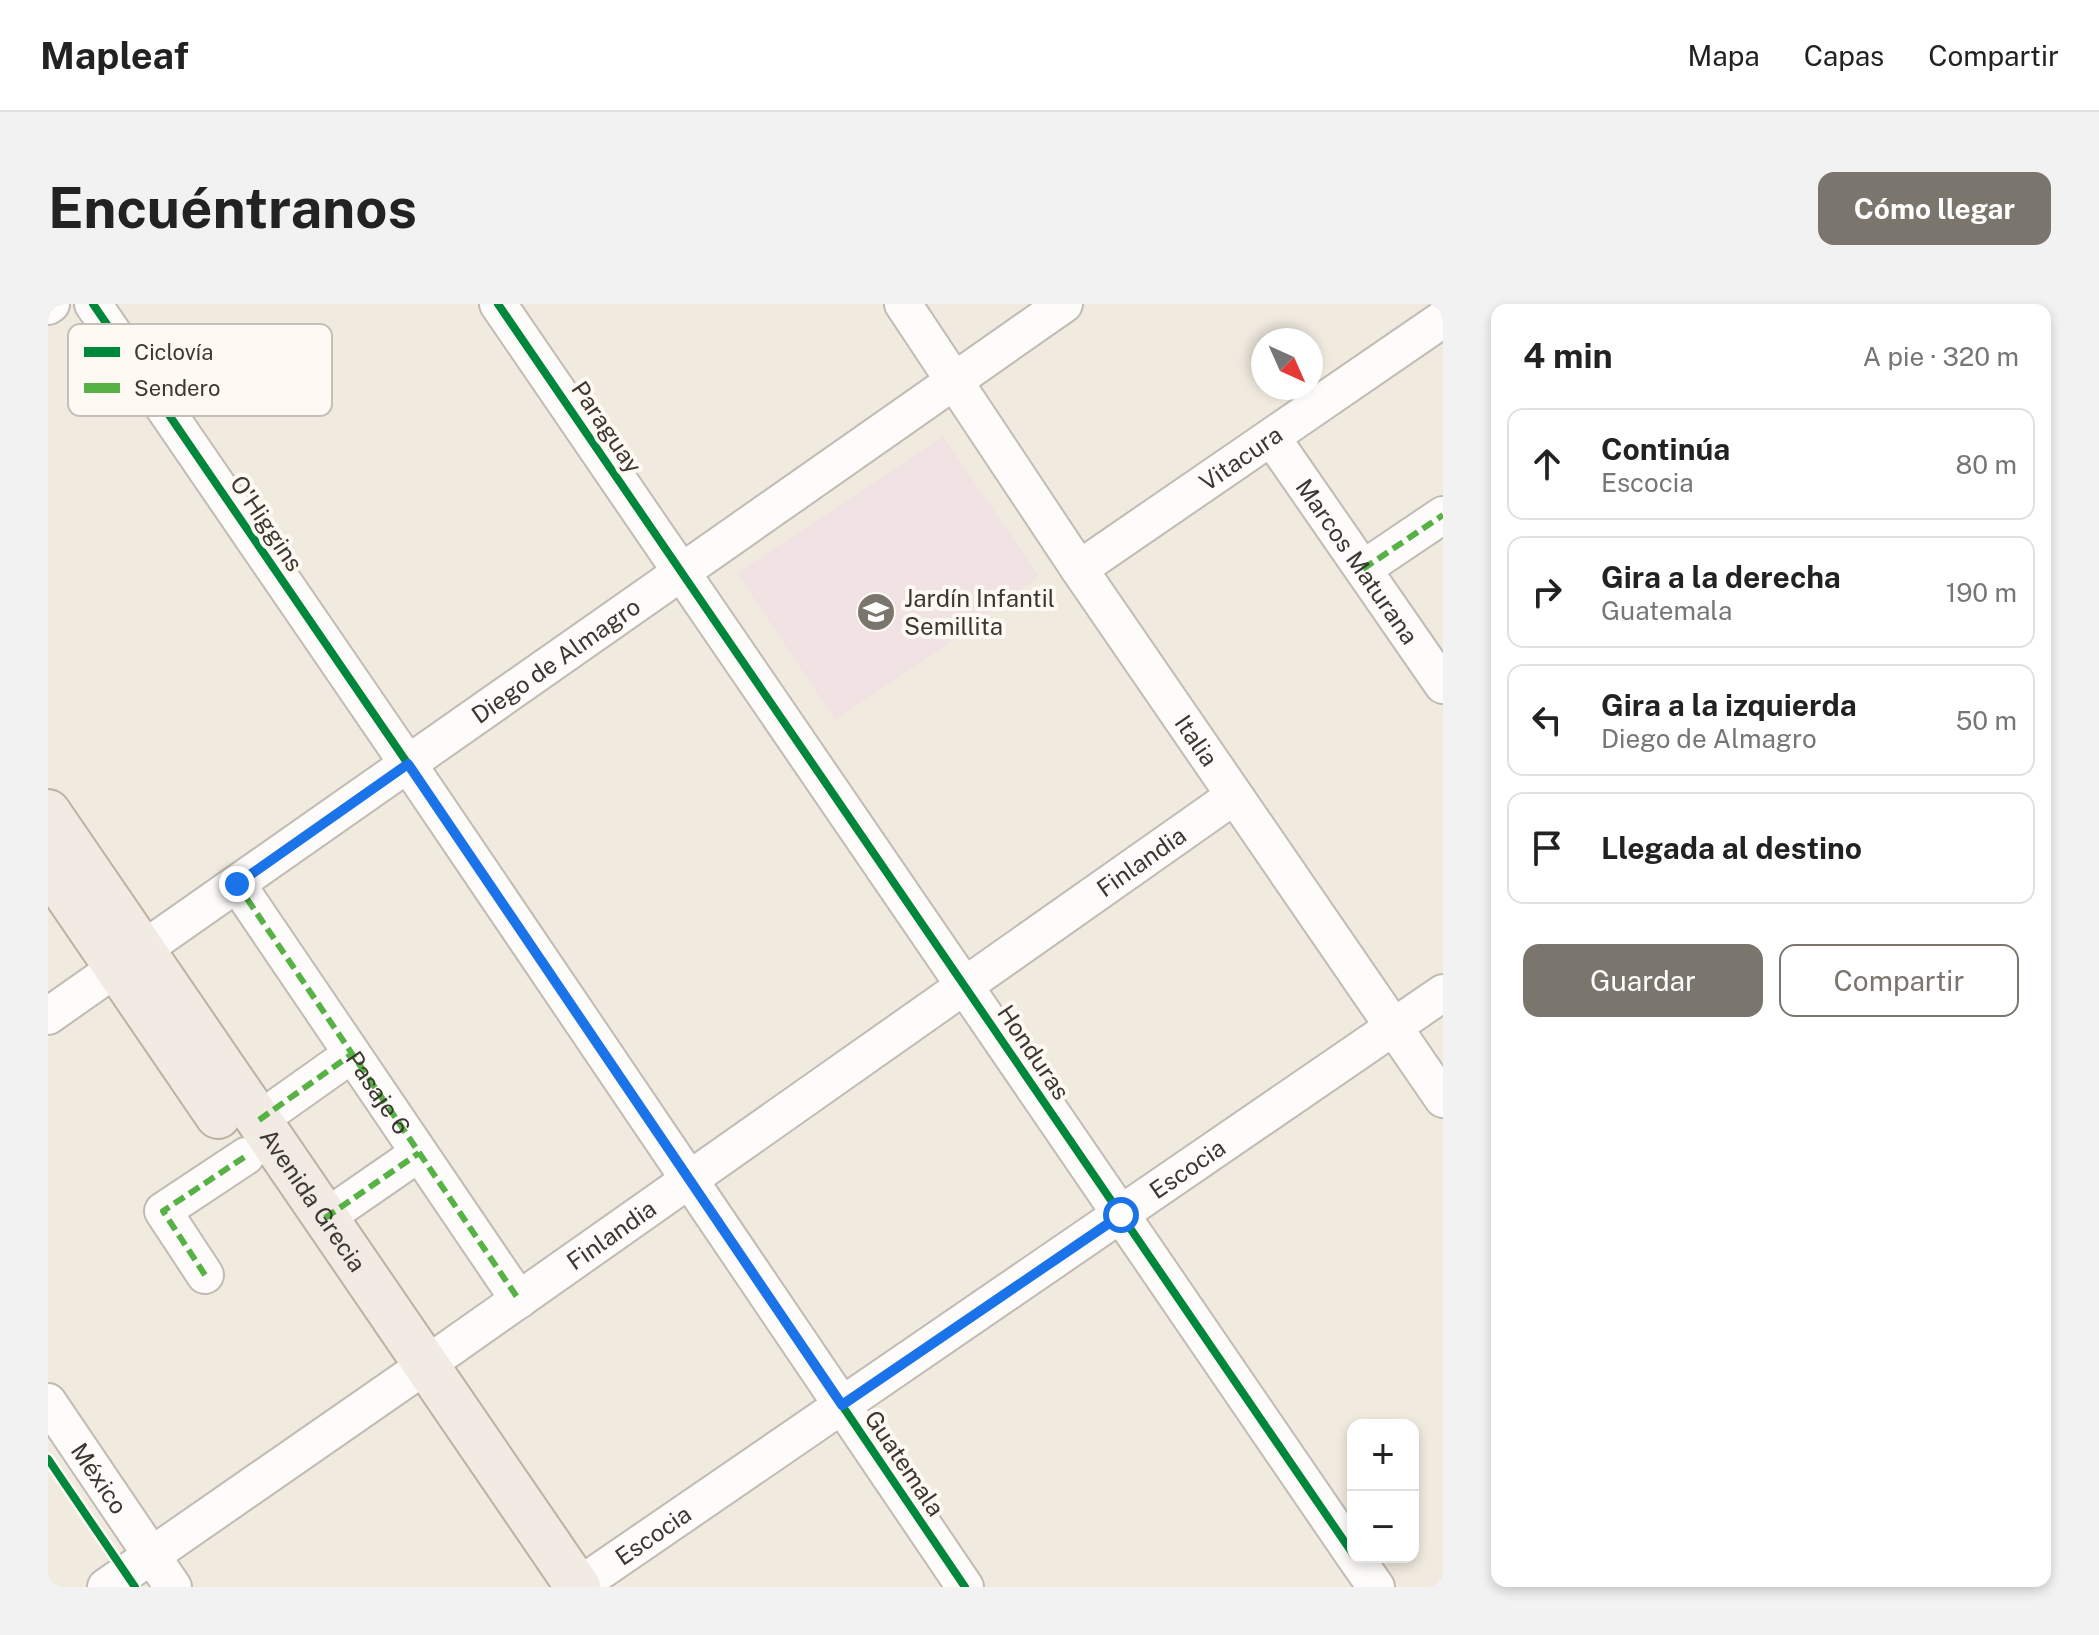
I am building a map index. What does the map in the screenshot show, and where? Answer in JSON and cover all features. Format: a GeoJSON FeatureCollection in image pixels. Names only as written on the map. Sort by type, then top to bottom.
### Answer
{"type":"FeatureCollection","features":[{"type":"Feature","properties":{"kind":"main road","name":"Avenida Grecia"},"geometry":{"type":"LineString","coordinates":[[48,812],[130,959],[252,1138],[414,1374],[577,1587]]}},
{"type":"Feature","properties":{"kind":"main road","name":"Avenida Grecia"},"geometry":{"type":"LineString","coordinates":[[48,867],[130,959]]}},
{"type":"Feature","properties":{"kind":"main road","name":"Avenida Grecia"},"geometry":{"type":"LineString","coordinates":[[252,1138],[325,1218],[414,1374],[543,1587]]}},
{"type":"Feature","properties":{"kind":"street","name":"O'Higgins"},"geometry":{"type":"LineString","coordinates":[[93,304],[107,324]]}},
{"type":"Feature","properties":{"kind":"street","name":"Paraguay"},"geometry":{"type":"LineString","coordinates":[[498,304],[682,572]]}},
{"type":"Feature","properties":{"kind":"street","name":"Italia"},"geometry":{"type":"LineString","coordinates":[[903,304],[1079,569],[1443,1099]]}},
{"type":"Feature","properties":{"kind":"street","name":"Diego de Almagro"},"geometry":{"type":"LineString","coordinates":[[48,1016],[1064,304]]}},
{"type":"Feature","properties":{"kind":"street","name":"Vitacura"},"geometry":{"type":"LineString","coordinates":[[1079,569],[1443,320]]}},
{"type":"Feature","properties":{"kind":"street","name":"O'Higgins"},"geometry":{"type":"LineString","coordinates":[[170,416],[408,764]]}},
{"type":"Feature","properties":{"kind":"street","name":"Marcos Maturana"},"geometry":{"type":"LineString","coordinates":[[1272,438],[1443,685]]}},
{"type":"Feature","properties":{"kind":"street"},"geometry":{"type":"LineString","coordinates":[[1363,569],[1443,515]]}},
{"type":"Feature","properties":{"kind":"street","name":"Honduras"},"geometry":{"type":"LineString","coordinates":[[682,572],[1347,1545]]}},
{"type":"Feature","properties":{"kind":"street","name":"Guatemala"},"geometry":{"type":"LineString","coordinates":[[408,764],[965,1587]]}},
{"type":"Feature","properties":{"kind":"street","name":"Finlandia"},"geometry":{"type":"LineString","coordinates":[[106,1587],[414,1374],[1234,796]]}},
{"type":"Feature","properties":{"kind":"street","name":"Pasaje 6"},"geometry":{"type":"LineString","coordinates":[[237,884],[519,1300]]}},
{"type":"Feature","properties":{"kind":"street","name":"Escocia"},"geometry":{"type":"LineString","coordinates":[[577,1587],[1443,993]]}},
{"type":"Feature","properties":{"kind":"street"},"geometry":{"type":"LineString","coordinates":[[205,1275],[163,1211],[352,1054]]}},
{"type":"Feature","properties":{"kind":"street"},"geometry":{"type":"LineString","coordinates":[[325,1218],[419,1153]]}},
{"type":"Feature","properties":{"kind":"street","name":"México"},"geometry":{"type":"LineString","coordinates":[[48,1402],[173,1587]]}},
{"type":"Feature","properties":{"kind":"street","name":"Honduras"},"geometry":{"type":"LineString","coordinates":[[1360,1563],[1376,1587]]}},
{"type":"Feature","properties":{"kind":"shaded area","name":"Jardín Infantil Semillita"},"geometry":{"type":"Polygon","coordinates":[[[943,437],[1039,576],[940,649],[835,720],[737,573],[943,437]]]}},
{"type":"Feature","properties":{"kind":"marked path"},"geometry":{"type":"LineString","coordinates":[[1363,569],[1443,515]]}},
{"type":"Feature","properties":{"kind":"marked path"},"geometry":{"type":"LineString","coordinates":[[237,884],[519,1300]]}},
{"type":"Feature","properties":{"kind":"marked path"},"geometry":{"type":"LineString","coordinates":[[259,1120],[352,1054]]}},
{"type":"Feature","properties":{"kind":"marked path"},"geometry":{"type":"LineString","coordinates":[[325,1218],[419,1153]]}},
{"type":"Feature","properties":{"kind":"marked path"},"geometry":{"type":"LineString","coordinates":[[205,1275],[163,1211],[246,1156]]}},
{"type":"Feature","properties":{"kind":"cycle path"},"geometry":{"type":"LineString","coordinates":[[93,304],[107,324]]}},
{"type":"Feature","properties":{"kind":"cycle path"},"geometry":{"type":"LineString","coordinates":[[498,304],[1347,1545]]}},
{"type":"Feature","properties":{"kind":"cycle path"},"geometry":{"type":"LineString","coordinates":[[170,416],[965,1587]]}},
{"type":"Feature","properties":{"kind":"cycle path"},"geometry":{"type":"LineString","coordinates":[[48,1459],[135,1587]]}},
{"type":"Feature","properties":{"kind":"place","name":"Jardín Infantil Semillita"},"geometry":{"type":"Point","coordinates":[876,612]}},
{"type":"Feature","properties":{"kind":"route"},"geometry":{"type":"LineString","coordinates":[[237,884],[408,764],[842,1405],[1121,1215]]}}]}
